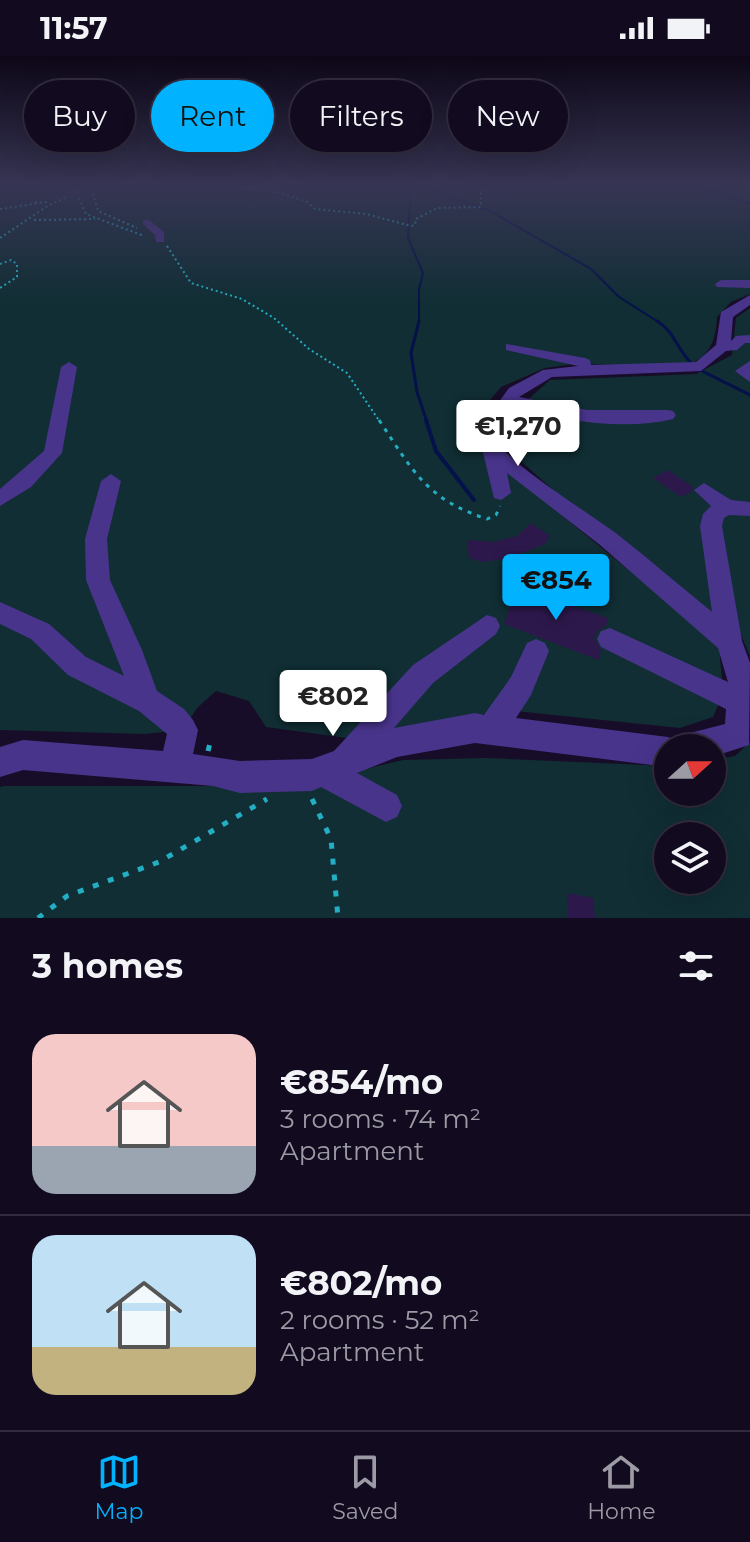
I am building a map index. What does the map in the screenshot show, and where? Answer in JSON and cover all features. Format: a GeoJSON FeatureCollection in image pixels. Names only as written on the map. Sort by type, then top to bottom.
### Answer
{"type":"FeatureCollection","features":[{"type":"Feature","properties":{"kind":"street"},"geometry":{"type":"LineString","coordinates":[[149,224],[160,234],[160,240]]}},
{"type":"Feature","properties":{"kind":"street"},"geometry":{"type":"LineString","coordinates":[[721,284],[750,284]]}},
{"type":"Feature","properties":{"kind":"street"},"geometry":{"type":"LineString","coordinates":[[501,493],[489,440],[490,430],[515,391],[549,373],[701,366],[723,346],[726,315],[738,304],[750,299]]}},
{"type":"Feature","properties":{"kind":"street"},"geometry":{"type":"LineString","coordinates":[[723,346],[732,347],[741,339],[750,339]]}},
{"type":"Feature","properties":{"kind":"street"},"geometry":{"type":"LineString","coordinates":[[511,347],[612,368]]}},
{"type":"Feature","properties":{"kind":"street"},"geometry":{"type":"LineString","coordinates":[[750,366],[743,371],[750,377]]}},
{"type":"Feature","properties":{"kind":"street"},"geometry":{"type":"LineString","coordinates":[[0,499],[24,482],[53,453],[56,405],[69,367]]}},
{"type":"Feature","properties":{"kind":"street"},"geometry":{"type":"LineString","coordinates":[[509,399],[581,415],[638,418],[667,415]]}},
{"type":"Feature","properties":{"kind":"street"},"geometry":{"type":"LineString","coordinates":[[56,405],[77,427]]}},
{"type":"Feature","properties":{"kind":"street"},"geometry":{"type":"LineString","coordinates":[[493,451],[608,539],[729,641]]}},
{"type":"Feature","properties":{"kind":"street"},"geometry":{"type":"LineString","coordinates":[[111,481],[96,539],[98,580],[129,650],[146,700]]}},
{"type":"Feature","properties":{"kind":"street"},"geometry":{"type":"LineString","coordinates":[[704,490],[726,507],[750,509]]}},
{"type":"Feature","properties":{"kind":"street"},"geometry":{"type":"LineString","coordinates":[[726,507],[714,514],[711,526],[729,641],[742,679],[739,735],[726,738]]}},
{"type":"Feature","properties":{"kind":"street"},"geometry":{"type":"LineString","coordinates":[[0,612],[42,632],[74,664],[124,692],[160,705],[183,730],[174,769]]}},
{"type":"Feature","properties":{"kind":"street"},"geometry":{"type":"LineString","coordinates":[[312,771],[423,674],[487,626]]}},
{"type":"Feature","properties":{"kind":"street"},"geometry":{"type":"LineString","coordinates":[[610,639],[741,702]]}},
{"type":"Feature","properties":{"kind":"street"},"geometry":{"type":"LineString","coordinates":[[491,730],[521,686],[536,651]]}},
{"type":"Feature","properties":{"kind":"street"},"geometry":{"type":"LineString","coordinates":[[0,762],[23,755],[213,771],[240,777],[312,771],[397,742],[475,728],[654,750]]}},
{"type":"Feature","properties":{"kind":"street"},"geometry":{"type":"LineString","coordinates":[[312,771],[386,806]]}},
{"type":"Feature","properties":{"kind":"path"},"geometry":{"type":"LineString","coordinates":[[0,238],[27,224]]}},
{"type":"Feature","properties":{"kind":"path"},"geometry":{"type":"LineString","coordinates":[[116,224],[160,240]]}},
{"type":"Feature","properties":{"kind":"path"},"geometry":{"type":"LineString","coordinates":[[126,224],[160,240],[172,251],[185,278],[191,283],[242,299],[274,318],[309,349],[347,373],[421,482],[454,508],[487,519],[496,515]]}},
{"type":"Feature","properties":{"kind":"path"},"geometry":{"type":"LineString","coordinates":[[0,264],[11,260],[17,264],[17,277],[0,288]]}},
{"type":"Feature","properties":{"kind":"path"},"geometry":{"type":"LineString","coordinates":[[38,918],[67,896],[159,862],[263,804],[312,771],[331,839],[338,918]]}},
{"type":"Feature","properties":{"kind":"green space"},"geometry":{"type":"Polygon","coordinates":[[[0,224],[750,224],[750,294],[731,302],[717,317],[709,349],[699,359],[683,366],[574,364],[545,368],[501,387],[477,415],[477,446],[719,644],[723,694],[713,717],[680,728],[505,710],[362,740],[266,727],[249,701],[216,691],[197,708],[183,730],[144,734],[0,730],[0,224]]]}},
{"type":"Feature","properties":{"kind":"green space"},"geometry":{"type":"Polygon","coordinates":[[[750,308],[750,656],[738,628],[705,611],[553,490],[523,463],[504,440],[523,404],[550,380],[696,374],[732,355],[736,318],[750,308]]]}},
{"type":"Feature","properties":{"kind":"green space"},"geometry":{"type":"Polygon","coordinates":[[[750,742],[750,918],[0,918],[0,787],[4,786],[294,786],[403,760],[486,758],[654,765],[654,806],[726,806],[726,758],[735,756],[750,742]]]}},
{"type":"Feature","properties":{"kind":"building"},"geometry":{"type":"Polygon","coordinates":[[[668,470],[693,487],[692,491],[681,497],[653,478],[668,470]]]}},
{"type":"Feature","properties":{"kind":"building"},"geometry":{"type":"Polygon","coordinates":[[[531,523],[550,536],[545,544],[510,558],[482,562],[469,558],[467,540],[494,542],[517,536],[531,523]]]}},
{"type":"Feature","properties":{"kind":"building"},"geometry":{"type":"Polygon","coordinates":[[[517,586],[608,618],[606,626],[598,630],[594,638],[601,650],[599,660],[504,624],[517,586]]]}},
{"type":"Feature","properties":{"kind":"building"},"geometry":{"type":"Polygon","coordinates":[[[567,893],[593,898],[595,918],[568,918],[567,893]]]}},
{"type":"Feature","properties":{"kind":"waterway"},"geometry":{"type":"LineString","coordinates":[[409,224],[408,238],[423,273],[419,289],[419,321]]}},
{"type":"Feature","properties":{"kind":"waterway"},"geometry":{"type":"LineString","coordinates":[[513,224],[591,269],[619,297],[658,321]]}},
{"type":"Feature","properties":{"kind":"waterway"},"geometry":{"type":"LineString","coordinates":[[419,321],[411,353],[417,392],[427,422]]}},
{"type":"Feature","properties":{"kind":"waterway"},"geometry":{"type":"LineString","coordinates":[[658,321],[668,330],[691,363]]}},
{"type":"Feature","properties":{"kind":"waterway"},"geometry":{"type":"LineString","coordinates":[[702,371],[750,395]]}},
{"type":"Feature","properties":{"kind":"waterway"},"geometry":{"type":"LineString","coordinates":[[426,420],[436,451],[474,500]]}}]}
